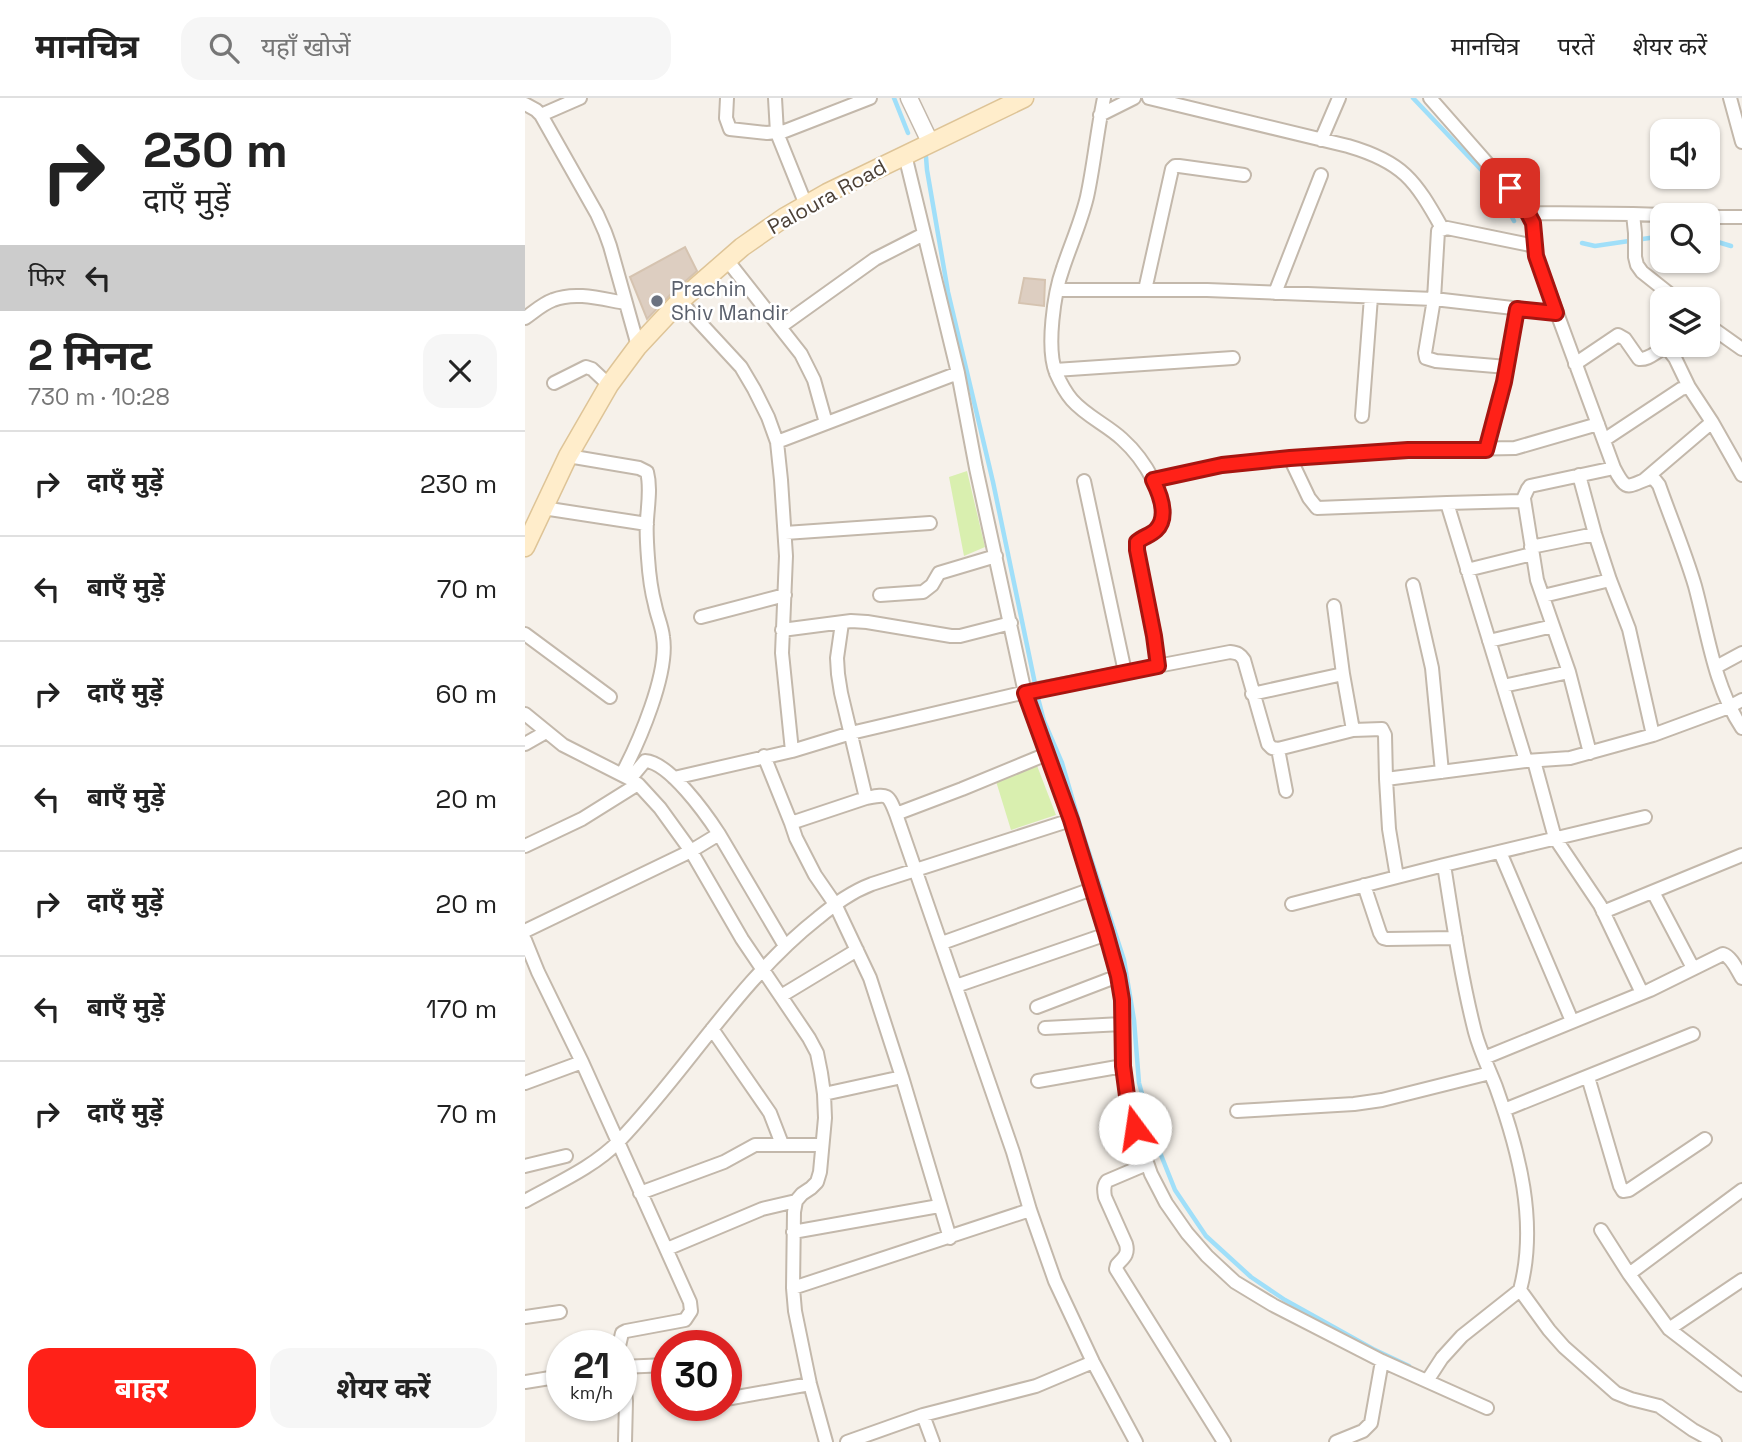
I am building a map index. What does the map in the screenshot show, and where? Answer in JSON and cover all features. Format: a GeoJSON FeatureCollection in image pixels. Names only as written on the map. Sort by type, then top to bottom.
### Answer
{"type":"FeatureCollection","features":[{"type":"Feature","properties":{"kind":"main road","name":"Paloura Road"},"geometry":{"type":"LineString","coordinates":[[525,547],[568,456],[609,385],[638,346],[680,301],[742,247],[785,216],[930,142],[1024,98]]}},
{"type":"Feature","properties":{"kind":"street"},"geometry":{"type":"LineString","coordinates":[[541,116],[580,98]]}},
{"type":"Feature","properties":{"kind":"street"},"geometry":{"type":"LineString","coordinates":[[727,98],[726,118],[730,129],[776,133],[870,98]]}},
{"type":"Feature","properties":{"kind":"street"},"geometry":{"type":"LineString","coordinates":[[775,98],[776,133],[806,205]]}},
{"type":"Feature","properties":{"kind":"street"},"geometry":{"type":"LineString","coordinates":[[909,98],[930,142]]}},
{"type":"Feature","properties":{"kind":"street"},"geometry":{"type":"LineString","coordinates":[[1104,98],[1087,196],[1062,270],[1052,332],[1052,350],[1055,370],[1062,387],[1073,400],[1128,444],[1159,491],[1162,509],[1160,525],[1137,542],[1158,666]]}},
{"type":"Feature","properties":{"kind":"street"},"geometry":{"type":"LineString","coordinates":[[1100,115],[1133,98]]}},
{"type":"Feature","properties":{"kind":"street"},"geometry":{"type":"LineString","coordinates":[[1149,98],[1368,152],[1384,159],[1411,178],[1442,228]]}},
{"type":"Feature","properties":{"kind":"street"},"geometry":{"type":"LineString","coordinates":[[1321,140],[1339,98]]}},
{"type":"Feature","properties":{"kind":"street"},"geometry":{"type":"LineString","coordinates":[[1430,98],[1510,188],[1533,223],[1536,256],[1614,468],[1622,483],[1627,485],[1650,478],[1659,485],[1688,566],[1729,707],[1742,728]]}},
{"type":"Feature","properties":{"kind":"street"},"geometry":{"type":"LineString","coordinates":[[1730,98],[1742,142]]}},
{"type":"Feature","properties":{"kind":"street"},"geometry":{"type":"LineString","coordinates":[[525,104],[541,116],[597,215],[610,246],[638,346]]}},
{"type":"Feature","properties":{"kind":"street"},"geometry":{"type":"LineString","coordinates":[[905,155],[958,373],[1011,623],[1033,691],[1047,754],[1071,820],[1118,976],[1122,1000],[1123,1066],[1127,1096],[1147,1164],[1165,1203],[1207,1256],[1234,1282],[1382,1361],[1487,1408]]}},
{"type":"Feature","properties":{"kind":"street"},"geometry":{"type":"LineString","coordinates":[[1145,290],[1172,169],[1179,166],[1244,175]]}},
{"type":"Feature","properties":{"kind":"street"},"geometry":{"type":"LineString","coordinates":[[1275,293],[1321,175]]}},
{"type":"Feature","properties":{"kind":"street"},"geometry":{"type":"LineString","coordinates":[[1525,208],[1536,213],[1650,215]]}},
{"type":"Feature","properties":{"kind":"street"},"geometry":{"type":"LineString","coordinates":[[1633,214],[1637,265],[1661,287]]}},
{"type":"Feature","properties":{"kind":"street"},"geometry":{"type":"LineString","coordinates":[[1720,217],[1742,217]]}},
{"type":"Feature","properties":{"kind":"street"},"geometry":{"type":"LineString","coordinates":[[1507,367],[1426,358],[1434,299],[1438,231],[1447,228],[1534,243]]}},
{"type":"Feature","properties":{"kind":"street"},"geometry":{"type":"LineString","coordinates":[[780,327],[875,259],[924,234]]}},
{"type":"Feature","properties":{"kind":"street"},"geometry":{"type":"LineString","coordinates":[[727,260],[808,367],[826,423]]}},
{"type":"Feature","properties":{"kind":"street"},"geometry":{"type":"LineString","coordinates":[[1058,290],[1275,293],[1434,299],[1556,313]]}},
{"type":"Feature","properties":{"kind":"street"},"geometry":{"type":"LineString","coordinates":[[525,318],[544,304],[563,297],[625,303]]}},
{"type":"Feature","properties":{"kind":"street"},"geometry":{"type":"LineString","coordinates":[[1362,416],[1371,297]]}},
{"type":"Feature","properties":{"kind":"street"},"geometry":{"type":"LineString","coordinates":[[680,301],[741,368],[754,388],[777,442],[785,533],[782,653],[792,751]]}},
{"type":"Feature","properties":{"kind":"street"},"geometry":{"type":"LineString","coordinates":[[1486,450],[1501,396],[1517,309]]}},
{"type":"Feature","properties":{"kind":"street"},"geometry":{"type":"LineString","coordinates":[[1720,333],[1742,349]]}},
{"type":"Feature","properties":{"kind":"street"},"geometry":{"type":"LineString","coordinates":[[1575,364],[1618,335],[1623,336],[1639,359],[1667,348],[1742,475]]}},
{"type":"Feature","properties":{"kind":"street"},"geometry":{"type":"LineString","coordinates":[[1055,370],[1233,358]]}},
{"type":"Feature","properties":{"kind":"street"},"geometry":{"type":"LineString","coordinates":[[554,383],[586,367],[592,369],[609,385]]}},
{"type":"Feature","properties":{"kind":"street"},"geometry":{"type":"LineString","coordinates":[[777,442],[958,373]]}},
{"type":"Feature","properties":{"kind":"street"},"geometry":{"type":"LineString","coordinates":[[1604,440],[1681,389],[1689,387]]}},
{"type":"Feature","properties":{"kind":"street"},"geometry":{"type":"LineString","coordinates":[[1644,480],[1712,422]]}},
{"type":"Feature","properties":{"kind":"street"},"geometry":{"type":"LineString","coordinates":[[1153,480],[1222,465],[1290,458],[1408,450],[1503,450],[1523,447],[1598,424]]}},
{"type":"Feature","properties":{"kind":"street"},"geometry":{"type":"LineString","coordinates":[[568,456],[639,468],[647,472],[649,480],[648,559],[663,637],[663,662],[630,779]]}},
{"type":"Feature","properties":{"kind":"street"},"geometry":{"type":"LineString","coordinates":[[1290,458],[1308,498],[1317,508],[1524,499]]}},
{"type":"Feature","properties":{"kind":"street"},"geometry":{"type":"LineString","coordinates":[[1590,753],[1569,672],[1537,580],[1524,499],[1530,486],[1614,468]]}},
{"type":"Feature","properties":{"kind":"street"},"geometry":{"type":"LineString","coordinates":[[1579,475],[1595,534],[1629,629],[1653,735]]}},
{"type":"Feature","properties":{"kind":"street"},"geometry":{"type":"LineString","coordinates":[[1084,481],[1125,672]]}},
{"type":"Feature","properties":{"kind":"street"},"geometry":{"type":"LineString","coordinates":[[1447,503],[1503,686],[1555,838],[1600,905],[1642,993]]}},
{"type":"Feature","properties":{"kind":"street"},"geometry":{"type":"LineString","coordinates":[[543,508],[647,524]]}},
{"type":"Feature","properties":{"kind":"street"},"geometry":{"type":"LineString","coordinates":[[785,533],[930,523]]}},
{"type":"Feature","properties":{"kind":"street"},"geometry":{"type":"LineString","coordinates":[[1467,570],[1595,534]]}},
{"type":"Feature","properties":{"kind":"street"},"geometry":{"type":"LineString","coordinates":[[880,595],[923,592],[929,589],[939,573],[996,556]]}},
{"type":"Feature","properties":{"kind":"street"},"geometry":{"type":"LineString","coordinates":[[1543,596],[1611,580]]}},
{"type":"Feature","properties":{"kind":"street"},"geometry":{"type":"LineString","coordinates":[[1413,585],[1432,668],[1442,772]]}},
{"type":"Feature","properties":{"kind":"street"},"geometry":{"type":"LineString","coordinates":[[701,617],[785,594]]}},
{"type":"Feature","properties":{"kind":"street"},"geometry":{"type":"LineString","coordinates":[[1334,606],[1353,730]]}},
{"type":"Feature","properties":{"kind":"street"},"geometry":{"type":"LineString","coordinates":[[782,630],[851,621],[960,636],[1011,623]]}},
{"type":"Feature","properties":{"kind":"street"},"geometry":{"type":"LineString","coordinates":[[842,623],[837,658],[838,674],[866,798]]}},
{"type":"Feature","properties":{"kind":"street"},"geometry":{"type":"LineString","coordinates":[[1489,641],[1553,626]]}},
{"type":"Feature","properties":{"kind":"street"},"geometry":{"type":"LineString","coordinates":[[525,634],[610,697]]}},
{"type":"Feature","properties":{"kind":"street"},"geometry":{"type":"LineString","coordinates":[[674,778],[1033,691],[1237,653],[1244,660],[1252,694],[1268,744],[1272,748],[1353,730],[1377,728],[1384,731],[1389,829],[1397,877]]}},
{"type":"Feature","properties":{"kind":"street"},"geometry":{"type":"LineString","coordinates":[[1716,667],[1742,653]]}},
{"type":"Feature","properties":{"kind":"street"},"geometry":{"type":"LineString","coordinates":[[1503,686],[1569,672]]}},
{"type":"Feature","properties":{"kind":"street"},"geometry":{"type":"LineString","coordinates":[[1252,694],[1343,674]]}},
{"type":"Feature","properties":{"kind":"street"},"geometry":{"type":"LineString","coordinates":[[1386,779],[1570,758],[1653,735],[1742,700]]}},
{"type":"Feature","properties":{"kind":"street"},"geometry":{"type":"LineString","coordinates":[[525,714],[563,746],[630,779],[660,808],[691,851],[742,939],[817,1053],[825,1118],[817,1182],[796,1201],[762,1209],[667,1250]]}},
{"type":"Feature","properties":{"kind":"street"},"geometry":{"type":"LineString","coordinates":[[525,744],[546,732]]}},
{"type":"Feature","properties":{"kind":"street"},"geometry":{"type":"LineString","coordinates":[[1278,748],[1286,791]]}},
{"type":"Feature","properties":{"kind":"street"},"geometry":{"type":"LineString","coordinates":[[897,814],[1047,754]]}},
{"type":"Feature","properties":{"kind":"street"},"geometry":{"type":"LineString","coordinates":[[764,756],[796,838],[835,904],[880,1005],[950,1238]]}},
{"type":"Feature","properties":{"kind":"street"},"geometry":{"type":"LineString","coordinates":[[525,846],[582,819],[630,779],[641,763],[649,760],[674,778],[701,806],[785,946]]}},
{"type":"Feature","properties":{"kind":"street"},"geometry":{"type":"LineString","coordinates":[[791,823],[866,798],[884,795],[889,798],[942,943],[1055,1281],[1093,1362],[1136,1442]]}},
{"type":"Feature","properties":{"kind":"street"},"geometry":{"type":"LineString","coordinates":[[1292,904],[1646,817]]}},
{"type":"Feature","properties":{"kind":"street"},"geometry":{"type":"LineString","coordinates":[[525,1201],[573,1175],[618,1142],[762,969],[835,904],[859,888],[1071,820]]}},
{"type":"Feature","properties":{"kind":"street"},"geometry":{"type":"LineString","coordinates":[[525,932],[691,851],[719,834]]}},
{"type":"Feature","properties":{"kind":"street"},"geometry":{"type":"LineString","coordinates":[[1500,852],[1572,1021]]}},
{"type":"Feature","properties":{"kind":"street"},"geometry":{"type":"LineString","coordinates":[[1603,912],[1742,855]]}},
{"type":"Feature","properties":{"kind":"street"},"geometry":{"type":"LineString","coordinates":[[1427,1381],[1462,1336],[1520,1290],[1527,1255],[1527,1214],[1515,1147],[1476,1036],[1461,974],[1444,865]]}},
{"type":"Feature","properties":{"kind":"street"},"geometry":{"type":"LineString","coordinates":[[1364,885],[1383,937],[1456,939]]}},
{"type":"Feature","properties":{"kind":"street"},"geometry":{"type":"LineString","coordinates":[[942,943],[1092,889]]}},
{"type":"Feature","properties":{"kind":"street"},"geometry":{"type":"LineString","coordinates":[[1653,892],[1693,968]]}},
{"type":"Feature","properties":{"kind":"street"},"geometry":{"type":"LineString","coordinates":[[956,986],[1107,934]]}},
{"type":"Feature","properties":{"kind":"street"},"geometry":{"type":"LineString","coordinates":[[525,940],[690,1302],[691,1311],[680,1322],[632,1330]]}},
{"type":"Feature","properties":{"kind":"street"},"geometry":{"type":"LineString","coordinates":[[781,996],[857,950]]}},
{"type":"Feature","properties":{"kind":"street"},"geometry":{"type":"LineString","coordinates":[[1485,1058],[1642,993],[1723,954],[1740,971]]}},
{"type":"Feature","properties":{"kind":"street"},"geometry":{"type":"LineString","coordinates":[[525,978],[538,972]]}},
{"type":"Feature","properties":{"kind":"street"},"geometry":{"type":"LineString","coordinates":[[1037,1007],[1118,976]]}},
{"type":"Feature","properties":{"kind":"street"},"geometry":{"type":"LineString","coordinates":[[1045,1028],[1122,1024]]}},
{"type":"Feature","properties":{"kind":"street"},"geometry":{"type":"LineString","coordinates":[[712,1029],[770,1113],[782,1144]]}},
{"type":"Feature","properties":{"kind":"street"},"geometry":{"type":"LineString","coordinates":[[1504,1110],[1693,1034]]}},
{"type":"Feature","properties":{"kind":"street"},"geometry":{"type":"LineString","coordinates":[[525,1083],[582,1062]]}},
{"type":"Feature","properties":{"kind":"street"},"geometry":{"type":"LineString","coordinates":[[1038,1081],[1123,1066]]}},
{"type":"Feature","properties":{"kind":"street"},"geometry":{"type":"LineString","coordinates":[[1237,1111],[1382,1100],[1490,1073]]}},
{"type":"Feature","properties":{"kind":"street"},"geometry":{"type":"LineString","coordinates":[[824,1094],[902,1077]]}},
{"type":"Feature","properties":{"kind":"street"},"geometry":{"type":"LineString","coordinates":[[1588,1077],[1623,1191],[1629,1190],[1705,1139]]}},
{"type":"Feature","properties":{"kind":"street"},"geometry":{"type":"LineString","coordinates":[[640,1193],[724,1162],[755,1145],[822,1145]]}},
{"type":"Feature","properties":{"kind":"street"},"geometry":{"type":"LineString","coordinates":[[525,1166],[566,1156]]}},
{"type":"Feature","properties":{"kind":"street"},"geometry":{"type":"LineString","coordinates":[[1147,1164],[1105,1184],[1105,1197],[1128,1251],[1116,1269],[1224,1442]]}},
{"type":"Feature","properties":{"kind":"street"},"geometry":{"type":"LineString","coordinates":[[1629,1273],[1742,1190]]}},
{"type":"Feature","properties":{"kind":"street"},"geometry":{"type":"LineString","coordinates":[[796,1201],[793,1232],[795,1311],[810,1384],[826,1442]]}},
{"type":"Feature","properties":{"kind":"street"},"geometry":{"type":"LineString","coordinates":[[793,1232],[939,1206]]}},
{"type":"Feature","properties":{"kind":"street"},"geometry":{"type":"LineString","coordinates":[[793,1288],[1030,1210]]}},
{"type":"Feature","properties":{"kind":"street"},"geometry":{"type":"LineString","coordinates":[[1601,1230],[1669,1329],[1742,1385]]}},
{"type":"Feature","properties":{"kind":"street"},"geometry":{"type":"LineString","coordinates":[[1669,1329],[1742,1280]]}},
{"type":"Feature","properties":{"kind":"street"},"geometry":{"type":"LineString","coordinates":[[1520,1290],[1557,1339],[1616,1393],[1659,1406],[1715,1442]]}},
{"type":"Feature","properties":{"kind":"street"},"geometry":{"type":"LineString","coordinates":[[525,1317],[559,1312]]}},
{"type":"Feature","properties":{"kind":"street"},"geometry":{"type":"LineString","coordinates":[[1336,1442],[1363,1431],[1371,1423],[1382,1361]]}},
{"type":"Feature","properties":{"kind":"street"},"geometry":{"type":"LineString","coordinates":[[847,1442],[923,1415],[1036,1385],[1093,1362]]}},
{"type":"Feature","properties":{"kind":"street"},"geometry":{"type":"LineString","coordinates":[[525,1382],[546,1379]]}},
{"type":"Feature","properties":{"kind":"street"},"geometry":{"type":"LineString","coordinates":[[742,1396],[810,1384]]}},
{"type":"Feature","properties":{"kind":"street"},"geometry":{"type":"LineString","coordinates":[[923,1415],[933,1442]]}},
{"type":"Feature","properties":{"kind":"street"},"geometry":{"type":"LineString","coordinates":[[625,1421],[625,1442]]}},
{"type":"Feature","properties":{"kind":"green space"},"geometry":{"type":"Polygon","coordinates":[[[967,471],[985,547],[964,556],[949,477],[967,471]]]}},
{"type":"Feature","properties":{"kind":"green space"},"geometry":{"type":"Polygon","coordinates":[[[1036,763],[1056,815],[1011,830],[995,778],[1036,763]]]}},
{"type":"Feature","properties":{"kind":"building","name":"Prachin Shiv Mandir"},"geometry":{"type":"Polygon","coordinates":[[[685,247],[697,271],[647,319],[630,277],[685,247]]]}},
{"type":"Feature","properties":{"kind":"building"},"geometry":{"type":"Polygon","coordinates":[[[1024,278],[1045,280],[1044,306],[1019,303],[1024,278]]]}},
{"type":"Feature","properties":{"kind":"waterway"},"geometry":{"type":"LineString","coordinates":[[894,98],[908,133]]}},
{"type":"Feature","properties":{"kind":"waterway"},"geometry":{"type":"LineString","coordinates":[[1413,98],[1487,176],[1514,221]]}},
{"type":"Feature","properties":{"kind":"waterway"},"geometry":{"type":"LineString","coordinates":[[926,157],[948,292],[993,482],[1038,698],[1044,721],[1062,763],[1124,960],[1134,1020],[1139,1083],[1155,1140],[1175,1190],[1206,1236],[1251,1277],[1285,1300],[1409,1366]]}},
{"type":"Feature","properties":{"kind":"waterway"},"geometry":{"type":"LineString","coordinates":[[1582,243],[1595,246],[1650,238]]}},
{"type":"Feature","properties":{"kind":"waterway"},"geometry":{"type":"LineString","coordinates":[[1720,243],[1731,246]]}},
{"type":"Feature","properties":{"kind":"place","name":"Prachin Shiv Mandir"},"geometry":{"type":"Point","coordinates":[657,301]}},
{"type":"Feature","properties":{"kind":"route"},"geometry":{"type":"LineString","coordinates":[[1135,1128],[1123,1066],[1122,1000],[1118,976],[1071,820],[1025,693],[1158,666],[1137,550],[1137,542],[1154,532],[1162,517],[1159,491],[1153,480],[1222,465],[1290,458],[1408,450],[1486,450],[1501,396],[1517,309],[1556,313],[1536,256],[1533,223],[1510,188]]}}]}
